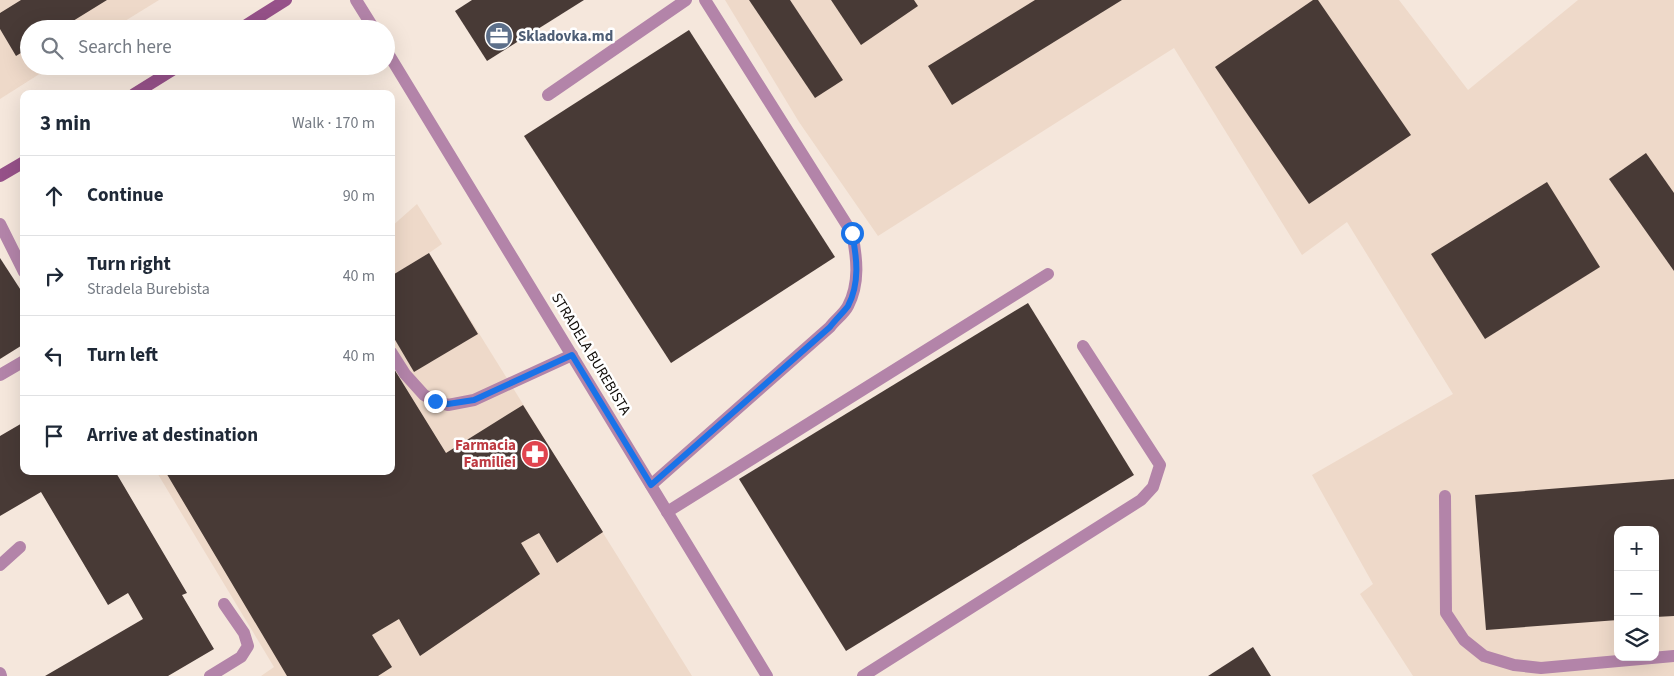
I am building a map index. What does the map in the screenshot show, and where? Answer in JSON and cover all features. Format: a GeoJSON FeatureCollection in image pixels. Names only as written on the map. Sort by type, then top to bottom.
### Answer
{"type":"FeatureCollection","features":[{"type":"Feature","properties":{"kind":"main road"},"geometry":{"type":"LineString","coordinates":[[254,20],[286,0]]}},
{"type":"Feature","properties":{"kind":"main road"},"geometry":{"type":"LineString","coordinates":[[140,90],[165,75]]}},
{"type":"Feature","properties":{"kind":"main road"},"geometry":{"type":"LineString","coordinates":[[0,176],[20,164]]}},
{"type":"Feature","properties":{"kind":"street"},"geometry":{"type":"LineString","coordinates":[[356,0],[368,20]]}},
{"type":"Feature","properties":{"kind":"street"},"geometry":{"type":"LineString","coordinates":[[548,94],[686,0]]}},
{"type":"Feature","properties":{"kind":"street"},"geometry":{"type":"LineString","coordinates":[[651,485],[830,327],[847,307],[856,284],[857,258],[852,233],[704,0]]}},
{"type":"Feature","properties":{"kind":"street","name":"STRADELA BUREBISTA"},"geometry":{"type":"LineString","coordinates":[[395,65],[767,676]]}},
{"type":"Feature","properties":{"kind":"street"},"geometry":{"type":"LineString","coordinates":[[0,224],[20,264]]}},
{"type":"Feature","properties":{"kind":"street"},"geometry":{"type":"LineString","coordinates":[[667,512],[1048,274]]}},
{"type":"Feature","properties":{"kind":"street"},"geometry":{"type":"LineString","coordinates":[[863,676],[1141,500],[1153,487],[1160,466],[1082,346]]}},
{"type":"Feature","properties":{"kind":"street"},"geometry":{"type":"LineString","coordinates":[[395,358],[405,374],[424,395],[435,401],[448,404],[474,400],[572,355]]}},
{"type":"Feature","properties":{"kind":"street"},"geometry":{"type":"LineString","coordinates":[[0,375],[20,363]]}},
{"type":"Feature","properties":{"kind":"street"},"geometry":{"type":"LineString","coordinates":[[1445,496],[1446,613],[1464,640],[1484,656],[1514,664],[1541,668],[1674,656]]}},
{"type":"Feature","properties":{"kind":"street"},"geometry":{"type":"LineString","coordinates":[[0,565],[20,547]]}},
{"type":"Feature","properties":{"kind":"street"},"geometry":{"type":"LineString","coordinates":[[210,676],[241,657],[248,646],[244,633],[224,604]]}},
{"type":"Feature","properties":{"kind":"shaded area"},"geometry":{"type":"Polygon","coordinates":[[[0,0],[159,0],[127,20],[20,20],[20,75],[38,75],[0,99],[0,0]]]}},
{"type":"Feature","properties":{"kind":"shaded area"},"geometry":{"type":"Polygon","coordinates":[[[725,0],[1399,0],[1468,90],[1578,0],[1674,0],[1674,676],[1413,676],[1360,594],[1373,584],[1312,475],[1453,394],[1347,222],[1302,255],[1174,48],[878,236],[799,122],[725,0]]]}},
{"type":"Feature","properties":{"kind":"shaded area"},"geometry":{"type":"Polygon","coordinates":[[[417,204],[442,244],[429,253],[692,676],[261,676],[274,667],[158,475],[395,475],[395,223],[417,204]]]}},
{"type":"Feature","properties":{"kind":"building"},"geometry":{"type":"Polygon","coordinates":[[[21,0],[107,0],[75,20],[20,20],[20,54],[16,56],[0,29],[0,13],[21,0]]]}},
{"type":"Feature","properties":{"kind":"building","name":"Skladovka.md"},"geometry":{"type":"Polygon","coordinates":[[[472,0],[584,0],[487,61],[455,11],[472,0]]]}},
{"type":"Feature","properties":{"kind":"building"},"geometry":{"type":"Polygon","coordinates":[[[749,0],[790,0],[843,80],[815,98],[749,0]]]}},
{"type":"Feature","properties":{"kind":"building"},"geometry":{"type":"Polygon","coordinates":[[[831,0],[914,0],[918,6],[861,45],[831,0]]]}},
{"type":"Feature","properties":{"kind":"building"},"geometry":{"type":"Polygon","coordinates":[[[1035,0],[1122,0],[952,105],[928,66],[1035,0]]]}},
{"type":"Feature","properties":{"kind":"building"},"geometry":{"type":"Polygon","coordinates":[[[1313,0],[1318,0],[1411,135],[1309,204],[1215,67],[1313,0]]]}},
{"type":"Feature","properties":{"kind":"building"},"geometry":{"type":"Polygon","coordinates":[[[689,30],[835,257],[671,363],[524,136],[689,30]]]}},
{"type":"Feature","properties":{"kind":"building"},"geometry":{"type":"Polygon","coordinates":[[[1646,153],[1674,193],[1674,271],[1609,179],[1646,153]]]}},
{"type":"Feature","properties":{"kind":"building"},"geometry":{"type":"Polygon","coordinates":[[[1547,182],[1600,267],[1485,339],[1431,254],[1547,182]]]}},
{"type":"Feature","properties":{"kind":"building"},"geometry":{"type":"Polygon","coordinates":[[[429,253],[478,334],[414,372],[395,340],[395,274],[429,253]]]}},
{"type":"Feature","properties":{"kind":"building"},"geometry":{"type":"Polygon","coordinates":[[[0,258],[20,289],[20,346],[0,359],[0,258]]]}},
{"type":"Feature","properties":{"kind":"building"},"geometry":{"type":"Polygon","coordinates":[[[1028,303],[1134,475],[846,651],[739,479],[1028,303]]]}},
{"type":"Feature","properties":{"kind":"building"},"geometry":{"type":"Polygon","coordinates":[[[395,370],[446,453],[523,405],[603,532],[557,563],[539,533],[521,543],[540,574],[420,656],[399,619],[372,635],[392,667],[378,676],[287,676],[167,475],[395,475],[395,370]]]}},
{"type":"Feature","properties":{"kind":"building"},"geometry":{"type":"Polygon","coordinates":[[[20,424],[20,475],[117,475],[187,593],[182,595],[214,649],[168,676],[45,676],[143,619],[128,593],[108,605],[41,492],[0,516],[0,436],[20,424]]]}},
{"type":"Feature","properties":{"kind":"building"},"geometry":{"type":"Polygon","coordinates":[[[1674,479],[1674,616],[1659,617],[1659,526],[1614,526],[1614,620],[1486,630],[1475,495],[1674,479]]]}},
{"type":"Feature","properties":{"kind":"building"},"geometry":{"type":"Polygon","coordinates":[[[1253,647],[1271,676],[1208,676],[1253,647]]]}},
{"type":"Feature","properties":{"kind":"place","name":"Skladovka.md"},"geometry":{"type":"Point","coordinates":[499,36]}},
{"type":"Feature","properties":{"kind":"place","name":"Farmacia Familiei"},"geometry":{"type":"Point","coordinates":[535,454]}},
{"type":"Feature","properties":{"kind":"route"},"geometry":{"type":"LineString","coordinates":[[435,401],[459,404],[474,400],[572,355],[651,485],[830,327],[847,307],[856,284],[857,258],[852,233]]}}]}
